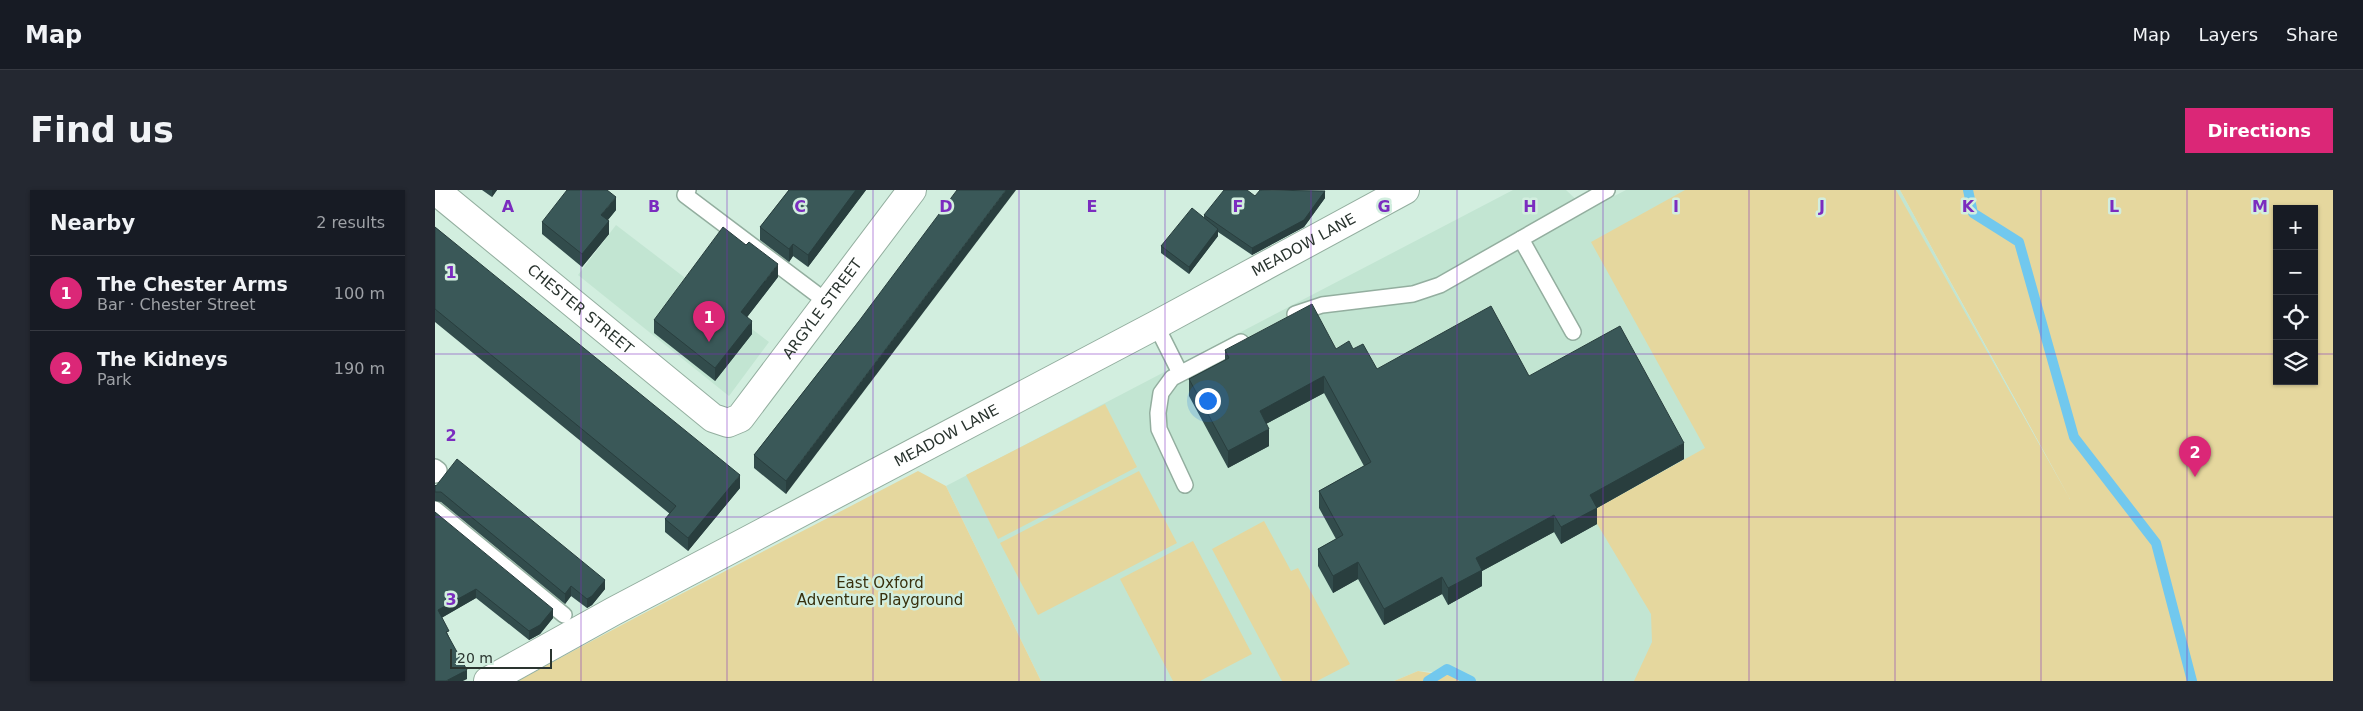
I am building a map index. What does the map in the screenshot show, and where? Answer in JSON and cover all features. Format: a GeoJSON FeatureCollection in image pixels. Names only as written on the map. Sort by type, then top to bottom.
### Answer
{"type":"FeatureCollection","features":[{"type":"Feature","properties":{"kind":"street","name":"CHESTER STREET"},"geometry":{"type":"LineString","coordinates":[[435,190],[713,418],[728,423]]}},
{"type":"Feature","properties":{"kind":"street","name":"ARGYLE STREET"},"geometry":{"type":"LineString","coordinates":[[728,423],[740,418],[911,190]]}},
{"type":"Feature","properties":{"kind":"street","name":"MEADOW LANE"},"geometry":{"type":"LineString","coordinates":[[488,681],[614,610],[1156,325],[1405,190]]}},
{"type":"Feature","properties":{"kind":"lane"},"geometry":{"type":"LineString","coordinates":[[688,190],[685,195],[827,302]]}},
{"type":"Feature","properties":{"kind":"lane"},"geometry":{"type":"LineString","coordinates":[[1282,321],[1299,312],[1322,306],[1413,294],[1441,285],[1607,190]]}},
{"type":"Feature","properties":{"kind":"lane"},"geometry":{"type":"LineString","coordinates":[[1521,239],[1573,332]]}},
{"type":"Feature","properties":{"kind":"lane"},"geometry":{"type":"LineString","coordinates":[[1156,325],[1180,373]]}},
{"type":"Feature","properties":{"kind":"lane"},"geometry":{"type":"LineString","coordinates":[[1185,484],[1159,429],[1158,413],[1161,392],[1172,378],[1180,373],[1257,334]]}},
{"type":"Feature","properties":{"kind":"lane"},"geometry":{"type":"LineString","coordinates":[[435,467],[439,470],[435,475]]}},
{"type":"Feature","properties":{"kind":"lane"},"geometry":{"type":"LineString","coordinates":[[435,509],[564,615]]}},
{"type":"Feature","properties":{"kind":"shaded area"},"geometry":{"type":"Polygon","coordinates":[[[1513,190],[1566,190],[1587,210],[1626,190],[1900,190],[2110,573],[2140,681],[1462,681],[1434,672],[1418,671],[1394,681],[1041,681],[946,486],[1513,190]]]}},
{"type":"Feature","properties":{"kind":"shaded area"},"geometry":{"type":"Polygon","coordinates":[[[616,225],[769,342],[729,396],[578,275],[616,225]]]}},
{"type":"Feature","properties":{"kind":"green space"},"geometry":{"type":"Polygon","coordinates":[[[1685,190],[1896,190],[2070,499],[1900,190],[2333,190],[2333,681],[1634,681],[1652,642],[1651,614],[1590,512],[1705,448],[1591,242],[1685,190]]]}},
{"type":"Feature","properties":{"kind":"green space"},"geometry":{"type":"Polygon","coordinates":[[[1105,404],[1137,467],[998,539],[966,475],[1105,404]]]}},
{"type":"Feature","properties":{"kind":"green space","name":"East Oxford Adventure Playground"},"geometry":{"type":"Polygon","coordinates":[[[918,471],[946,486],[1041,681],[518,681],[668,601],[918,471]]]}},
{"type":"Feature","properties":{"kind":"green space"},"geometry":{"type":"Polygon","coordinates":[[[1139,471],[1177,543],[1038,615],[1000,543],[1139,471]]]}},
{"type":"Feature","properties":{"kind":"green space"},"geometry":{"type":"Polygon","coordinates":[[[1264,521],[1291,571],[1298,568],[1350,664],[1317,681],[1282,681],[1212,549],[1264,521]]]}},
{"type":"Feature","properties":{"kind":"green space"},"geometry":{"type":"Polygon","coordinates":[[[1193,541],[1252,654],[1200,681],[1173,681],[1120,579],[1193,541]]]}},
{"type":"Feature","properties":{"kind":"green space"},"geometry":{"type":"Polygon","coordinates":[[[1418,671],[1443,675],[1447,672],[1466,681],[1394,681],[1418,671]]]}},
{"type":"Feature","properties":{"kind":"building"},"geometry":{"type":"Polygon","coordinates":[[[567,190],[607,190],[616,197],[601,215],[609,221],[582,254],[542,222],[567,190]]]}},
{"type":"Feature","properties":{"kind":"building"},"geometry":{"type":"Polygon","coordinates":[[[789,190],[856,190],[808,255],[793,244],[789,249],[760,227],[789,190]]]}},
{"type":"Feature","properties":{"kind":"building"},"geometry":{"type":"Polygon","coordinates":[[[957,190],[1006,190],[786,481],[754,455],[859,321],[957,190]]]}},
{"type":"Feature","properties":{"kind":"building"},"geometry":{"type":"Polygon","coordinates":[[[1224,190],[1247,190],[1255,196],[1260,190],[1325,191],[1304,220],[1252,248],[1204,215],[1224,190]]]}},
{"type":"Feature","properties":{"kind":"building"},"geometry":{"type":"Polygon","coordinates":[[[1192,208],[1218,229],[1189,267],[1161,246],[1192,208]]]}},
{"type":"Feature","properties":{"kind":"building"},"geometry":{"type":"Polygon","coordinates":[[[435,227],[740,475],[688,538],[665,519],[676,506],[435,309],[435,227]]]}},
{"type":"Feature","properties":{"kind":"building"},"geometry":{"type":"Polygon","coordinates":[[[723,227],[746,245],[749,242],[778,264],[741,312],[752,321],[715,368],[654,320],[723,227]]]}},
{"type":"Feature","properties":{"kind":"building"},"geometry":{"type":"Polygon","coordinates":[[[1312,304],[1336,349],[1349,341],[1353,349],[1363,344],[1377,369],[1491,306],[1529,376],[1620,326],[1684,443],[1590,495],[1597,508],[1561,527],[1554,515],[1476,558],[1482,570],[1448,588],[1442,577],[1384,609],[1358,562],[1333,576],[1318,549],[1343,535],[1319,491],[1371,462],[1324,376],[1260,411],[1269,429],[1228,451],[1189,379],[1229,358],[1225,350],[1312,304]]]}},
{"type":"Feature","properties":{"kind":"building"},"geometry":{"type":"Polygon","coordinates":[[[457,459],[605,580],[592,596],[587,599],[571,586],[565,594],[441,492],[435,492],[435,485],[457,459]]]}},
{"type":"Feature","properties":{"kind":"building"},"geometry":{"type":"Polygon","coordinates":[[[435,512],[553,609],[540,625],[529,631],[476,589],[438,610],[449,631],[446,632],[467,670],[446,681],[435,681],[435,512]]]}},
{"type":"Feature","properties":{"kind":"waterway"},"geometry":{"type":"LineString","coordinates":[[1968,190],[1973,213],[2019,242],[2074,437],[2156,543],[2192,681]]}},
{"type":"Feature","properties":{"kind":"waterway"},"geometry":{"type":"LineString","coordinates":[[1428,681],[1447,669],[1471,681]]}},
{"type":"Feature","properties":{"kind":"place","name":"The Chester Arms"},"geometry":{"type":"Point","coordinates":[709,342]}},
{"type":"Feature","properties":{"kind":"place","name":"The Kidneys"},"geometry":{"type":"Point","coordinates":[2195,477]}}]}
